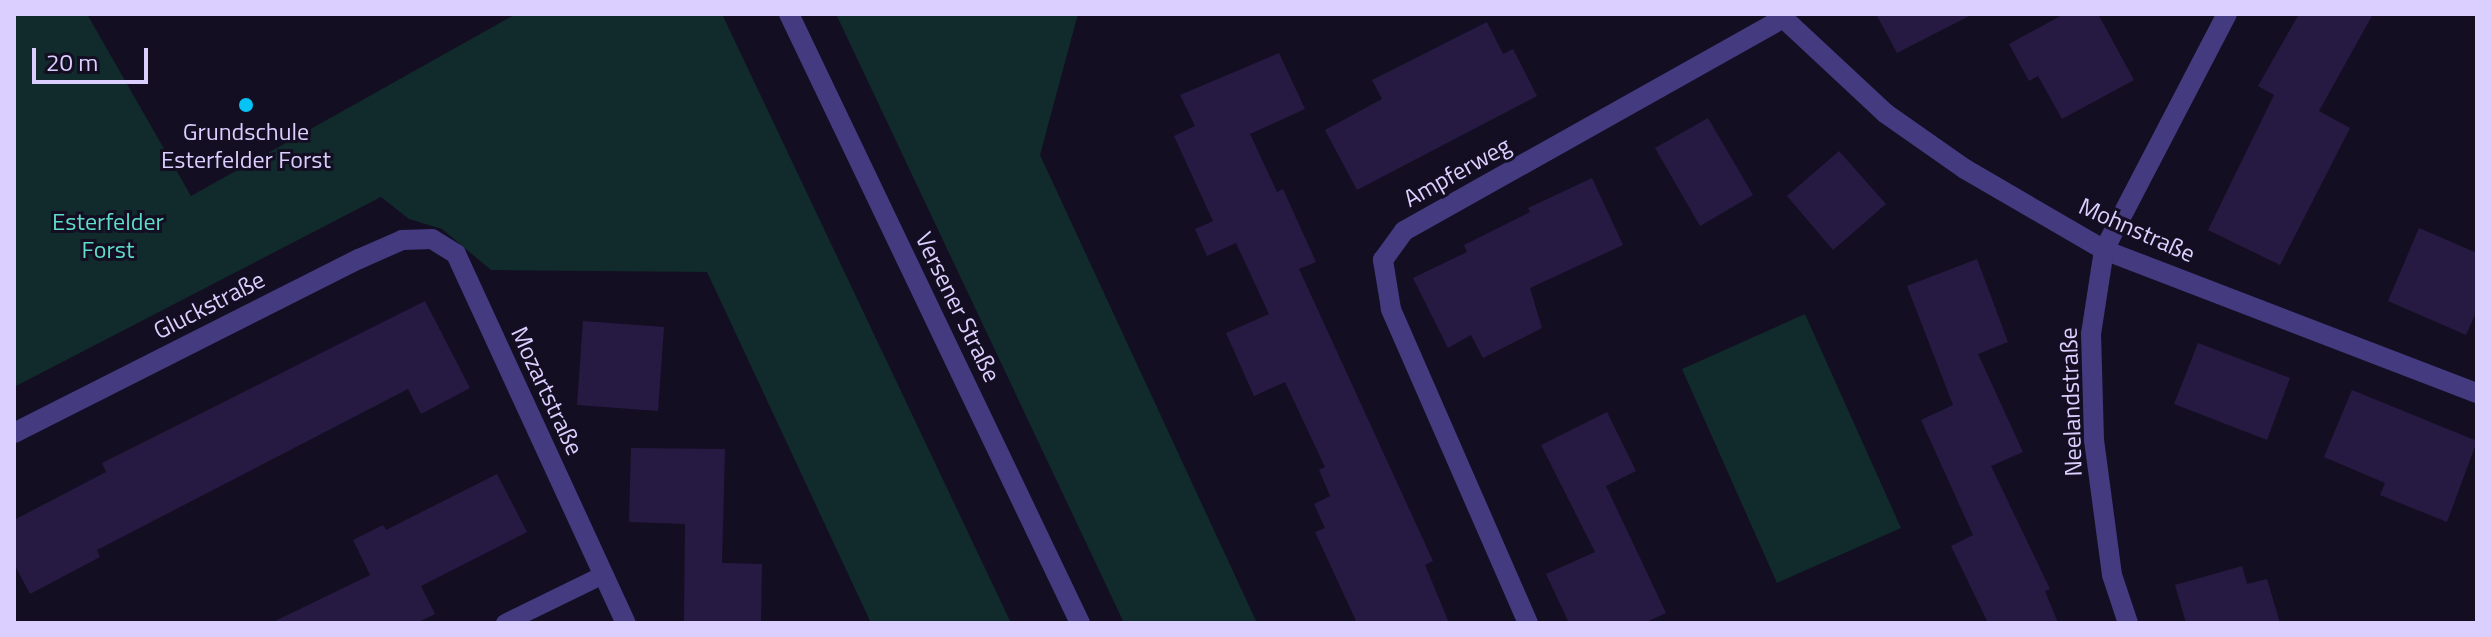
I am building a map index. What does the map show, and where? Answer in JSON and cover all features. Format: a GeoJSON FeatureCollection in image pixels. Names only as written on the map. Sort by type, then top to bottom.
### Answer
{"type":"FeatureCollection","features":[{"type":"Feature","properties":{"kind":"street","name":"Versener Straße"},"geometry":{"type":"LineString","coordinates":[[789,14],[1080,623]]}},
{"type":"Feature","properties":{"kind":"street","name":"Neelandstraße"},"geometry":{"type":"LineString","coordinates":[[2128,623],[2112,575],[2094,440],[2091,334],[2104,250],[2227,14]]}},
{"type":"Feature","properties":{"kind":"street","name":"Mohnstraße"},"geometry":{"type":"LineString","coordinates":[[1780,17],[1885,113],[1965,169],[2104,250],[2477,393]]}},
{"type":"Feature","properties":{"kind":"street","name":"Ampferweg"},"geometry":{"type":"LineString","coordinates":[[1528,623],[1391,309],[1383,260],[1404,231],[1746,44],[1780,17]]}},
{"type":"Feature","properties":{"kind":"street","name":"Gluckstraße"},"geometry":{"type":"LineString","coordinates":[[14,433],[359,259],[402,240],[432,239]]}},
{"type":"Feature","properties":{"kind":"street","name":"Mozartstraße"},"geometry":{"type":"LineString","coordinates":[[432,239],[456,254],[626,623]]}},
{"type":"Feature","properties":{"kind":"lane"},"geometry":{"type":"LineString","coordinates":[[505,623],[603,575]]}},
{"type":"Feature","properties":{"kind":"green space","name":"Esterfelder Forst"},"geometry":{"type":"Polygon","coordinates":[[[14,14],[87,14],[191,196],[516,14],[722,14],[1011,623],[871,623],[707,272],[491,270],[442,229],[409,219],[381,197],[14,387],[14,14]]]}},
{"type":"Feature","properties":{"kind":"green space"},"geometry":{"type":"Polygon","coordinates":[[[836,14],[1078,14],[1040,155],[1257,623],[1124,623],[836,14]]]}},
{"type":"Feature","properties":{"kind":"green space"},"geometry":{"type":"Polygon","coordinates":[[[1805,314],[1901,528],[1777,583],[1682,369],[1805,314]]]}},
{"type":"Feature","properties":{"kind":"building"},"geometry":{"type":"Polygon","coordinates":[[[1876,14],[1973,14],[1897,53],[1876,14]]]}},
{"type":"Feature","properties":{"kind":"building"},"geometry":{"type":"Polygon","coordinates":[[[2064,14],[2098,14],[2134,80],[2062,119],[2038,76],[2029,81],[2009,44],[2064,14]]]}},
{"type":"Feature","properties":{"kind":"building"},"geometry":{"type":"Polygon","coordinates":[[[2299,14],[2373,14],[2319,111],[2350,128],[2280,265],[2208,230],[2274,95],[2258,86],[2299,14]]]}},
{"type":"Feature","properties":{"kind":"building"},"geometry":{"type":"Polygon","coordinates":[[[1487,22],[1503,54],[1513,49],[1537,96],[1357,190],[1325,130],[1382,99],[1372,80],[1487,22]]]}},
{"type":"Feature","properties":{"kind":"building"},"geometry":{"type":"Polygon","coordinates":[[[1279,53],[1305,109],[1250,134],[1277,192],[1283,189],[1316,262],[1299,269],[1433,561],[1425,565],[1449,623],[1357,623],[1315,532],[1325,528],[1314,504],[1330,496],[1319,470],[1325,467],[1285,382],[1254,396],[1226,333],[1269,314],[1236,243],[1207,256],[1195,229],[1213,221],[1174,136],[1195,126],[1180,95],[1279,53]]]}},
{"type":"Feature","properties":{"kind":"building"},"geometry":{"type":"Polygon","coordinates":[[[1708,118],[1753,195],[1700,226],[1655,148],[1708,118]]]}},
{"type":"Feature","properties":{"kind":"building"},"geometry":{"type":"Polygon","coordinates":[[[1839,151],[1886,204],[1833,250],[1787,196],[1839,151]]]}},
{"type":"Feature","properties":{"kind":"building"},"geometry":{"type":"Polygon","coordinates":[[[1592,178],[1623,245],[1530,288],[1542,328],[1483,358],[1471,335],[1448,348],[1413,278],[1467,252],[1464,245],[1530,212],[1528,208],[1592,178]]]}},
{"type":"Feature","properties":{"kind":"building"},"geometry":{"type":"Polygon","coordinates":[[[2419,228],[2477,253],[2477,310],[2466,335],[2388,301],[2419,228]]]}},
{"type":"Feature","properties":{"kind":"building"},"geometry":{"type":"Polygon","coordinates":[[[1977,259],[2008,342],[1978,354],[2023,452],[1991,466],[2050,589],[2045,591],[2058,623],[1988,623],[1951,546],[1973,535],[1921,420],[1953,405],[1907,286],[1977,259]]]}},
{"type":"Feature","properties":{"kind":"building"},"geometry":{"type":"Polygon","coordinates":[[[425,301],[470,388],[421,414],[408,389],[97,550],[100,557],[30,594],[14,564],[14,520],[106,472],[102,463],[425,301]]]}},
{"type":"Feature","properties":{"kind":"building"},"geometry":{"type":"Polygon","coordinates":[[[583,321],[664,327],[658,411],[577,405],[583,321]]]}},
{"type":"Feature","properties":{"kind":"building"},"geometry":{"type":"Polygon","coordinates":[[[2198,343],[2290,378],[2267,440],[2174,404],[2198,343]]]}},
{"type":"Feature","properties":{"kind":"building"},"geometry":{"type":"Polygon","coordinates":[[[2352,390],[2477,441],[2447,522],[2380,495],[2385,483],[2324,457],[2352,390]]]}},
{"type":"Feature","properties":{"kind":"building"},"geometry":{"type":"Polygon","coordinates":[[[1607,412],[1636,471],[1606,486],[1666,613],[1644,623],[1569,623],[1546,574],[1595,552],[1541,445],[1607,412]]]}},
{"type":"Feature","properties":{"kind":"building"},"geometry":{"type":"Polygon","coordinates":[[[631,448],[725,449],[722,563],[762,564],[761,623],[684,623],[685,524],[629,522],[631,448]]]}},
{"type":"Feature","properties":{"kind":"building"},"geometry":{"type":"Polygon","coordinates":[[[497,474],[527,532],[421,586],[435,614],[417,623],[271,623],[370,575],[353,540],[383,525],[386,530],[497,474]]]}},
{"type":"Feature","properties":{"kind":"building"},"geometry":{"type":"Polygon","coordinates":[[[2242,566],[2247,584],[2267,579],[2280,623],[2186,623],[2175,585],[2242,566]]]}},
{"type":"Feature","properties":{"kind":"place","name":"Grundschule Esterfelder Forst"},"geometry":{"type":"Point","coordinates":[246,105]}}]}
